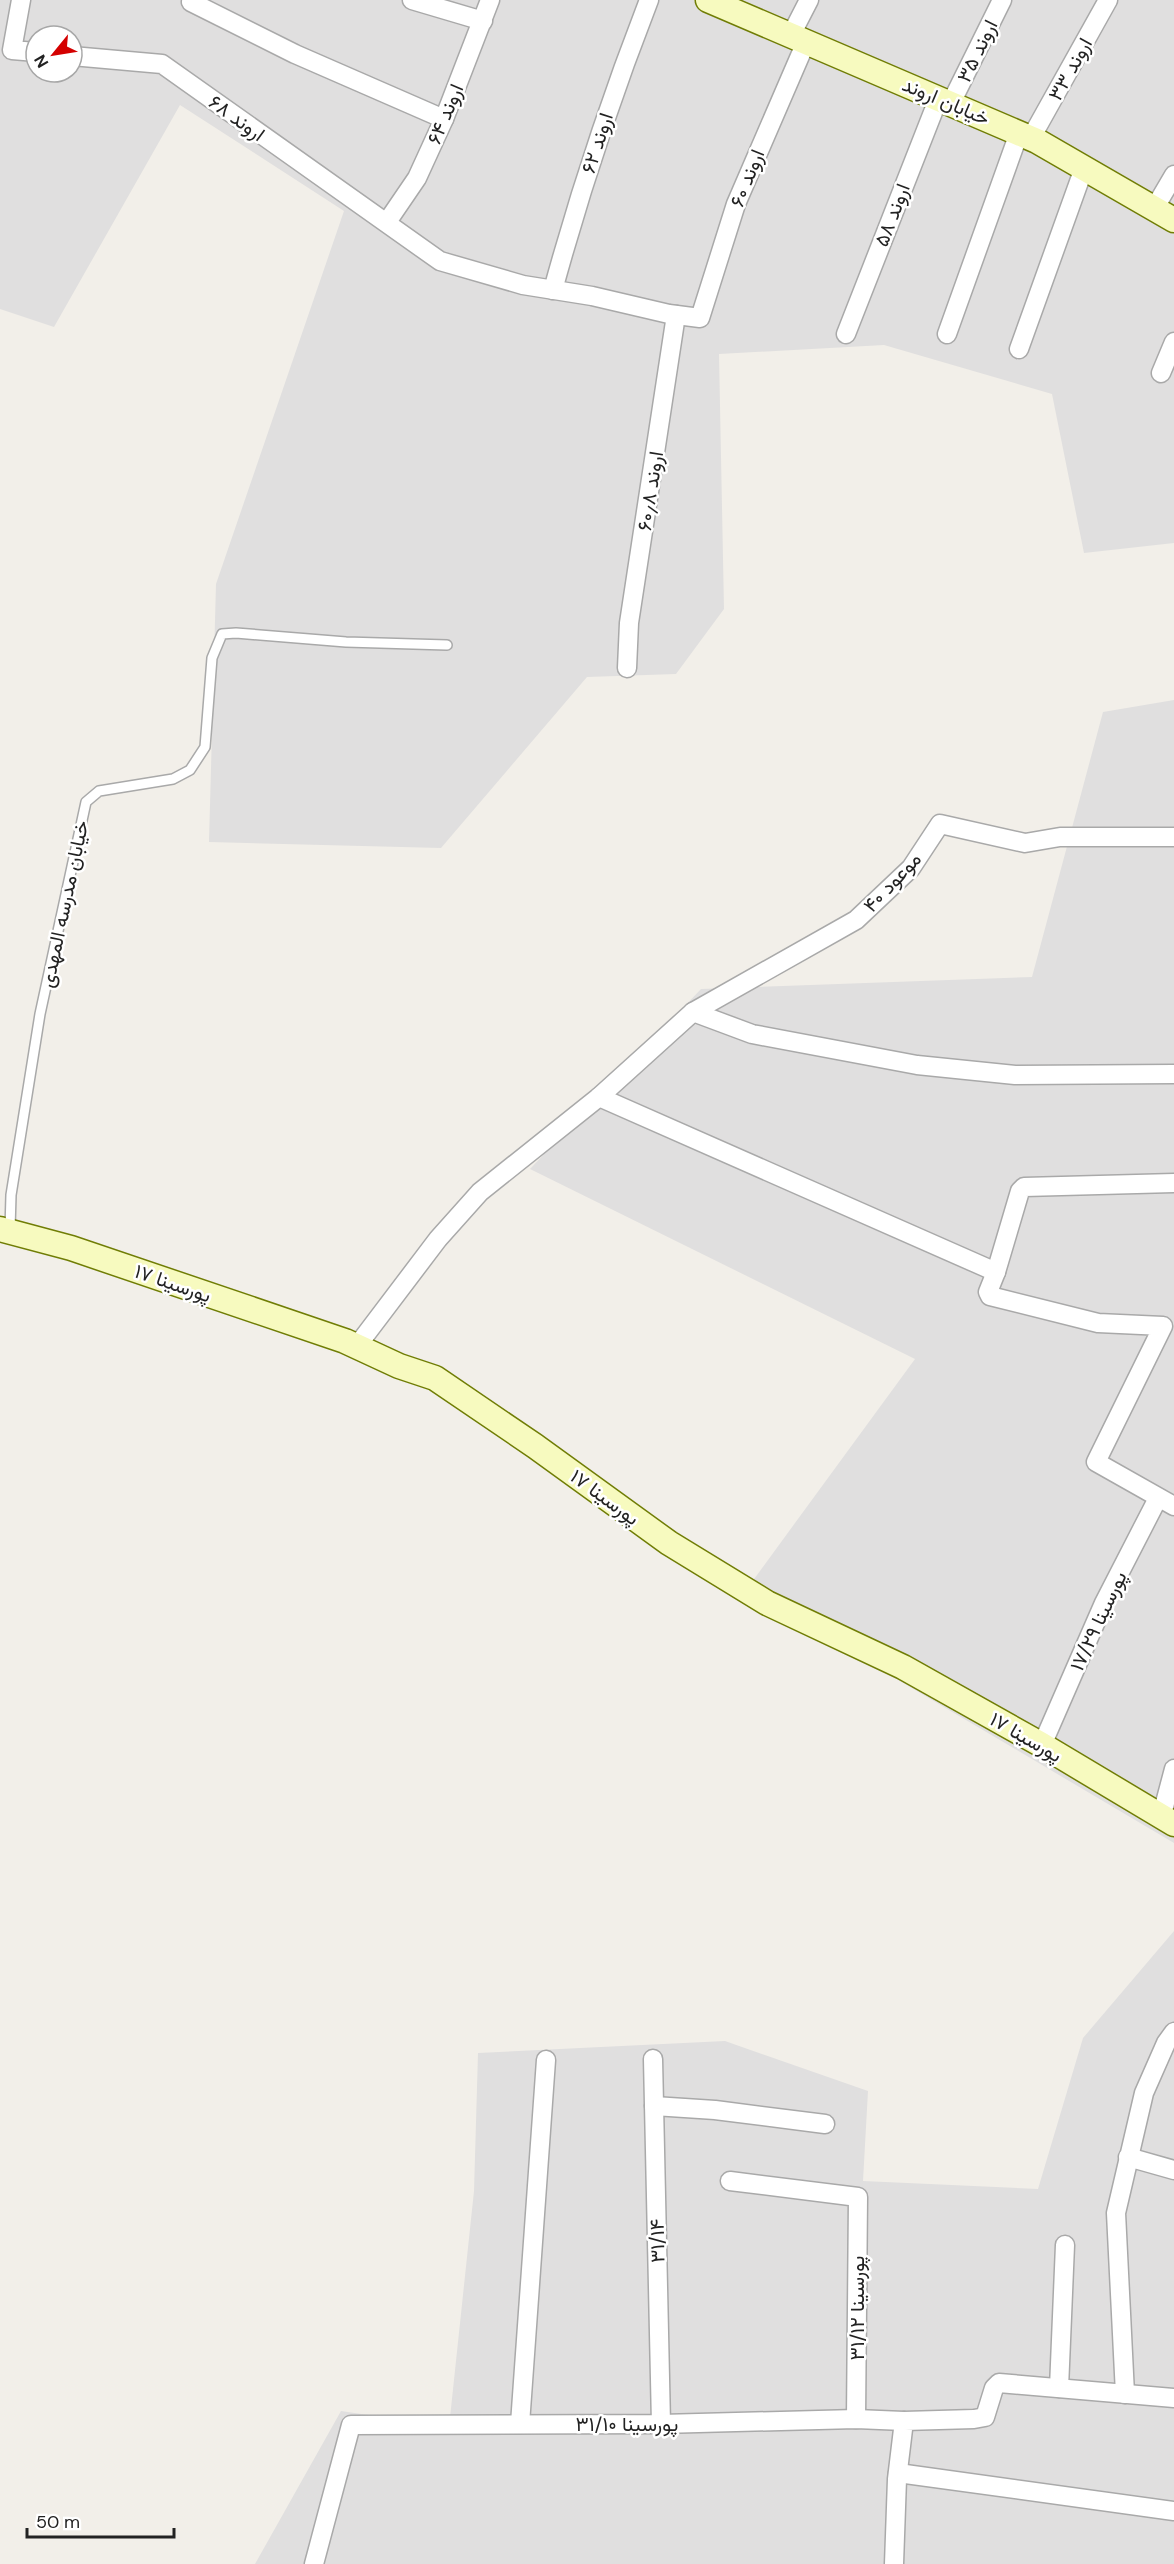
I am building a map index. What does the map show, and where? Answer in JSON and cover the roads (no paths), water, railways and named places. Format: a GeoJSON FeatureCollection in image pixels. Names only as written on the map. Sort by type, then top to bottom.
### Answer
{"type":"FeatureCollection","features":[{"type":"Feature","properties":{"kind":"street"},"geometry":{"type":"LineString","coordinates":[[21,0],[6,50],[24,51]]}},
{"type":"Feature","properties":{"kind":"street"},"geometry":{"type":"LineString","coordinates":[[412,0],[483,21]]}},
{"type":"Feature","properties":{"kind":"street","name":"اروند ۶۴"},"geometry":{"type":"LineString","coordinates":[[387,222],[417,178],[444,119],[490,0]]}},
{"type":"Feature","properties":{"kind":"street","name":"اروند ۶۲"},"geometry":{"type":"LineString","coordinates":[[553,290],[573,216],[610,103],[650,0]]}},
{"type":"Feature","properties":{"kind":"street","name":"اروند ۶۰"},"geometry":{"type":"LineString","coordinates":[[700,318],[736,204],[799,38],[809,0]]}},
{"type":"Feature","properties":{"kind":"street","name":"اروند ۳۵"},"geometry":{"type":"LineString","coordinates":[[945,100],[1002,0]]}},
{"type":"Feature","properties":{"kind":"street","name":"اروند ۳۳"},"geometry":{"type":"LineString","coordinates":[[948,334],[1025,136],[1108,0]]}},
{"type":"Feature","properties":{"kind":"street"},"geometry":{"type":"LineString","coordinates":[[191,2],[295,54],[444,119]]}},
{"type":"Feature","properties":{"kind":"street","name":"خیابان اروند"},"geometry":{"type":"LineString","coordinates":[[718,2],[1025,136],[1164,214]]}},
{"type":"Feature","properties":{"kind":"street","name":"اروند ۶۸"},"geometry":{"type":"LineString","coordinates":[[84,57],[162,64],[440,261],[523,285],[700,318]]}},
{"type":"Feature","properties":{"kind":"street","name":"اروند ۵۸"},"geometry":{"type":"LineString","coordinates":[[846,334],[945,100]]}},
{"type":"Feature","properties":{"kind":"street"},"geometry":{"type":"LineString","coordinates":[[1019,349],[1084,168]]}},
{"type":"Feature","properties":{"kind":"street"},"geometry":{"type":"LineString","coordinates":[[1164,214],[1174,175]]}},
{"type":"Feature","properties":{"kind":"street","name":"اروند ۶۰٫۸"},"geometry":{"type":"LineString","coordinates":[[627,668],[629,623],[676,315]]}},
{"type":"Feature","properties":{"kind":"street"},"geometry":{"type":"LineString","coordinates":[[1161,373],[1174,342]]}},
{"type":"Feature","properties":{"kind":"street","name":"موعود ۴۰"},"geometry":{"type":"LineString","coordinates":[[693,1012],[856,920],[911,868],[940,824],[1025,843],[1060,837],[1174,837]]}},
{"type":"Feature","properties":{"kind":"street"},"geometry":{"type":"LineString","coordinates":[[357,1346],[431,1248],[480,1192],[599,1097],[693,1012],[752,1034],[917,1065],[1015,1075],[1174,1074]]}},
{"type":"Feature","properties":{"kind":"street"},"geometry":{"type":"LineString","coordinates":[[599,1097],[996,1272]]}},
{"type":"Feature","properties":{"kind":"street"},"geometry":{"type":"LineString","coordinates":[[1166,1502],[1096,1462],[1169,1324],[1098,1323],[990,1296],[988,1292],[1020,1191],[1024,1186],[1174,1183]]}},
{"type":"Feature","properties":{"kind":"street","name":"پورسینا ۱۷"},"geometry":{"type":"LineString","coordinates":[[5,1230],[71,1248],[357,1346],[399,1366],[435,1378],[669,1543],[767,1603],[903,1667],[1042,1745],[1168,1821]]}},
{"type":"Feature","properties":{"kind":"street","name":"پورسینا ۱۷/۲۹"},"geometry":{"type":"LineString","coordinates":[[1042,1745],[1104,1603],[1166,1502]]}},
{"type":"Feature","properties":{"kind":"street"},"geometry":{"type":"LineString","coordinates":[[1168,1821],[1174,1769]]}},
{"type":"Feature","properties":{"kind":"street"},"geometry":{"type":"LineString","coordinates":[[1125,2394],[1116,2213],[1144,2093],[1166,2043],[1174,2032]]}},
{"type":"Feature","properties":{"kind":"street","name":"۳۱/۱۴"},"geometry":{"type":"LineString","coordinates":[[653,2059],[661,2424]]}},
{"type":"Feature","properties":{"kind":"street"},"geometry":{"type":"LineString","coordinates":[[520,2424],[546,2060]]}},
{"type":"Feature","properties":{"kind":"street"},"geometry":{"type":"LineString","coordinates":[[654,2106],[715,2110],[825,2124]]}},
{"type":"Feature","properties":{"kind":"street"},"geometry":{"type":"LineString","coordinates":[[1128,2157],[1174,2170]]}},
{"type":"Feature","properties":{"kind":"street","name":"پورسینا ۳۱/۱۲"},"geometry":{"type":"LineString","coordinates":[[730,2181],[858,2197],[856,2419]]}},
{"type":"Feature","properties":{"kind":"street"},"geometry":{"type":"LineString","coordinates":[[1065,2245],[1059,2388],[1174,2398]]}},
{"type":"Feature","properties":{"kind":"street","name":"پورسینا ۳۱/۱۰"},"geometry":{"type":"LineString","coordinates":[[314,2564],[351,2425],[661,2424],[856,2419],[904,2421],[974,2419],[985,2416],[994,2388],[999,2383],[1059,2388]]}},
{"type":"Feature","properties":{"kind":"street"},"geometry":{"type":"LineString","coordinates":[[894,2564],[898,2474],[904,2421]]}},
{"type":"Feature","properties":{"kind":"street"},"geometry":{"type":"LineString","coordinates":[[898,2474],[1174,2511]]}},
{"type":"Feature","properties":{"kind":"lane","name":"خیابان مدرسه المهدی"},"geometry":{"type":"LineString","coordinates":[[5,1230],[40,1014],[86,802],[99,791],[173,779],[190,770],[205,747],[212,658],[222,634],[236,633],[346,642],[447,645]]}}]}
